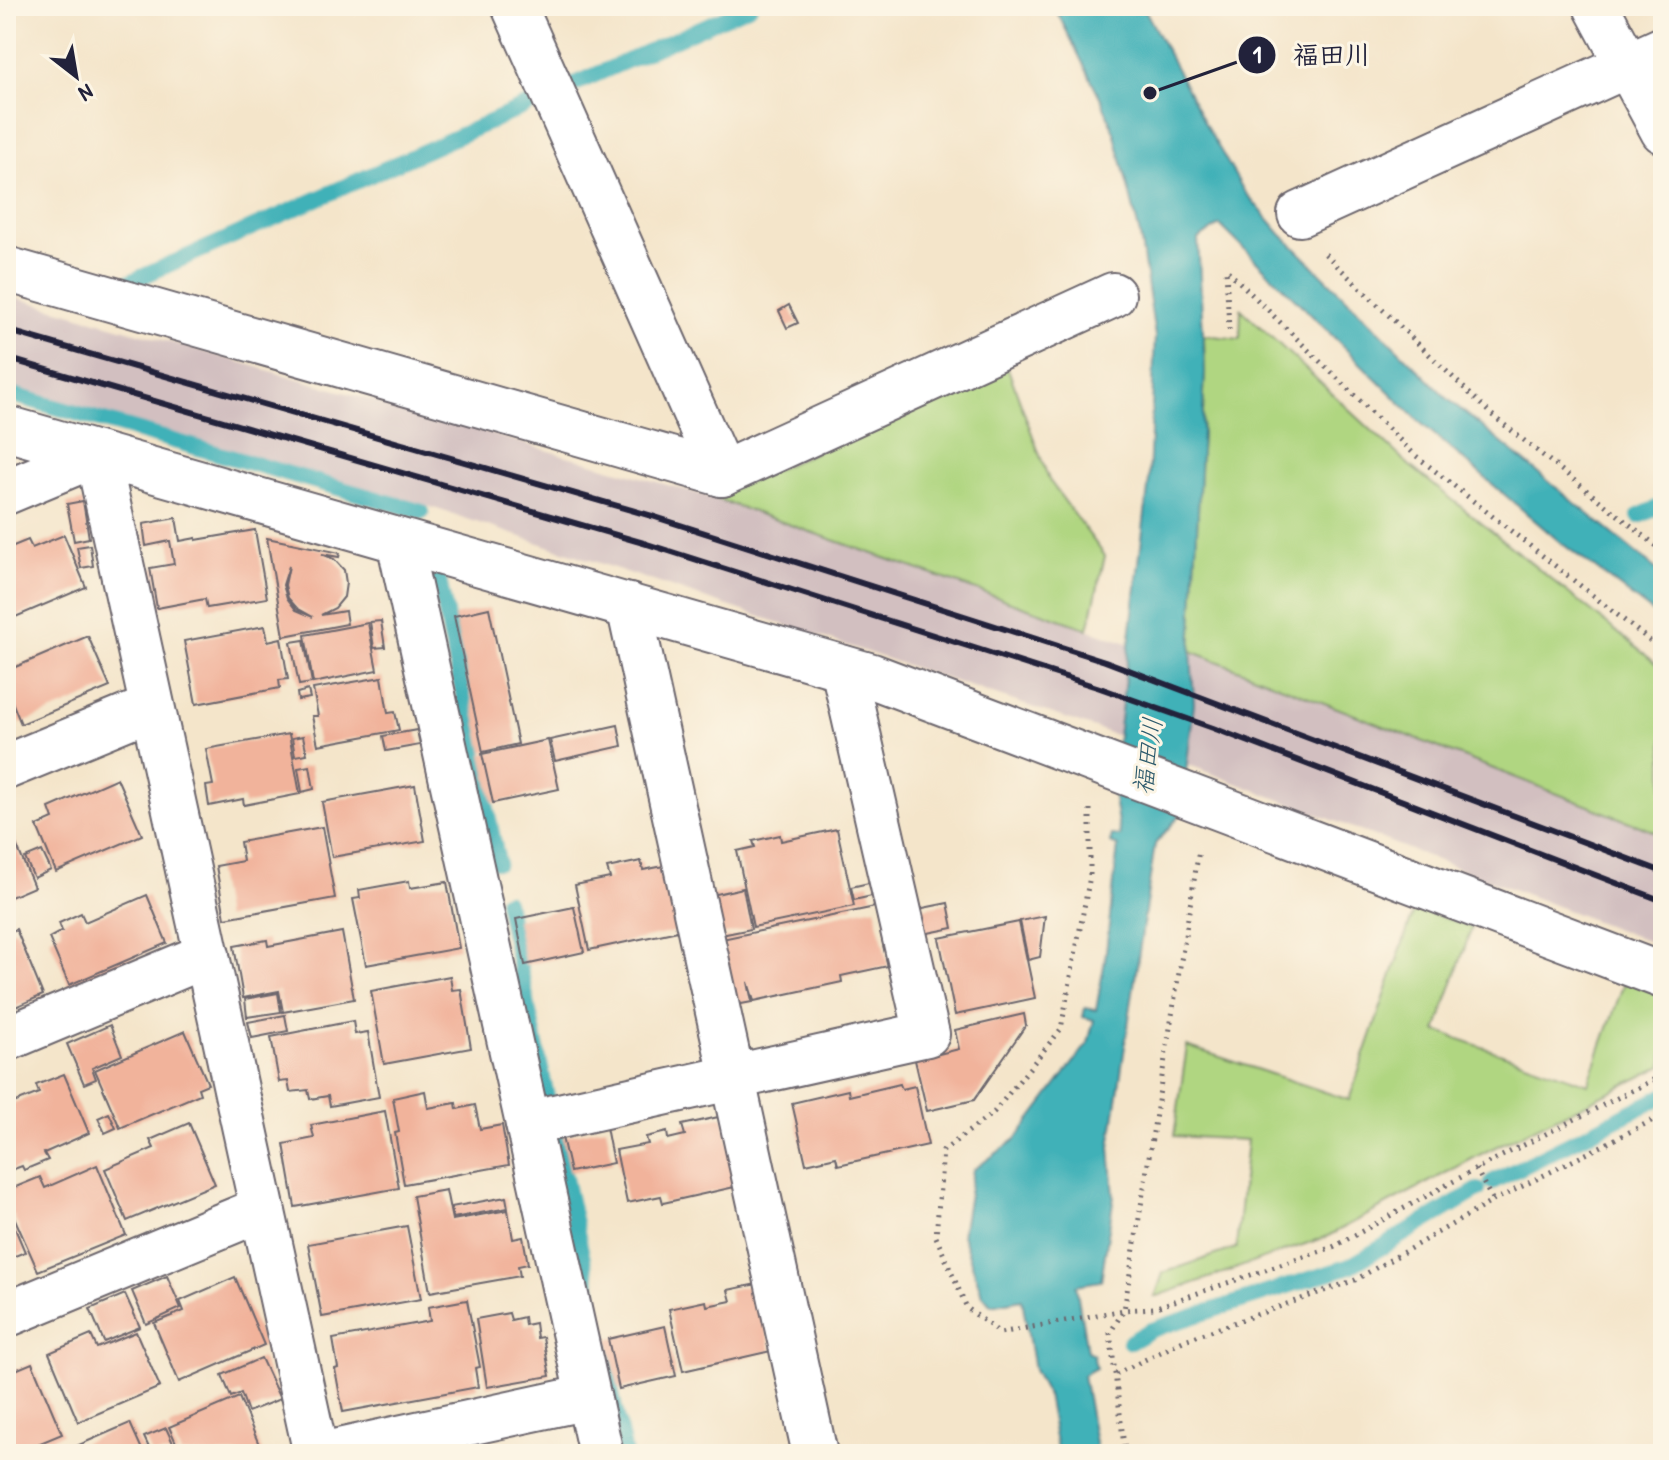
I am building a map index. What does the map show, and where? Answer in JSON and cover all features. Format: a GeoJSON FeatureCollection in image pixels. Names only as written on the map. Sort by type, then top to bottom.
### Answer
{"type":"FeatureCollection","features":[{"type":"Feature","properties":{"kind":"street"},"geometry":{"type":"LineString","coordinates":[[514,6],[722,474]]}},
{"type":"Feature","properties":{"kind":"street"},"geometry":{"type":"LineString","coordinates":[[1596,6],[1645,57],[1663,131]]}},
{"type":"Feature","properties":{"kind":"street"},"geometry":{"type":"LineString","coordinates":[[1300,214],[1645,57]]}},
{"type":"Feature","properties":{"kind":"street"},"geometry":{"type":"LineString","coordinates":[[6,269],[722,474],[1113,295]]}},
{"type":"Feature","properties":{"kind":"street"},"geometry":{"type":"LineString","coordinates":[[6,428],[872,676],[1663,976]]}},
{"type":"Feature","properties":{"kind":"street"},"geometry":{"type":"LineString","coordinates":[[6,492],[97,454]]}},
{"type":"Feature","properties":{"kind":"street"},"geometry":{"type":"LineString","coordinates":[[97,454],[316,1454]]}},
{"type":"Feature","properties":{"kind":"street"},"geometry":{"type":"LineString","coordinates":[[399,541],[601,1454]]}},
{"type":"Feature","properties":{"kind":"street"},"geometry":{"type":"LineString","coordinates":[[629,606],[815,1454]]}},
{"type":"Feature","properties":{"kind":"street"},"geometry":{"type":"LineString","coordinates":[[528,1123],[927,1034],[843,668]]}},
{"type":"Feature","properties":{"kind":"street"},"geometry":{"type":"LineString","coordinates":[[6,767],[152,707]]}},
{"type":"Feature","properties":{"kind":"street"},"geometry":{"type":"LineString","coordinates":[[6,1039],[207,955]]}},
{"type":"Feature","properties":{"kind":"street"},"geometry":{"type":"LineString","coordinates":[[6,1315],[262,1209]]}},
{"type":"Feature","properties":{"kind":"street"},"geometry":{"type":"LineString","coordinates":[[325,1454],[588,1397]]}},
{"type":"Feature","properties":{"kind":"path"},"geometry":{"type":"LineString","coordinates":[[1300,214],[1310,240],[1492,415],[1663,551]]}},
{"type":"Feature","properties":{"kind":"path"},"geometry":{"type":"LineString","coordinates":[[1229,330],[1226,269],[1415,455],[1663,651]]}},
{"type":"Feature","properties":{"kind":"path"},"geometry":{"type":"LineString","coordinates":[[1097,761],[1090,876],[1061,1029],[994,1112],[943,1151],[936,1237],[967,1308],[1000,1333],[1124,1310],[1154,1308],[1333,1247],[1476,1169],[1663,1075]]}},
{"type":"Feature","properties":{"kind":"path"},"geometry":{"type":"LineString","coordinates":[[1125,1454],[1110,1333],[1124,1310],[1197,798]]}},
{"type":"Feature","properties":{"kind":"path"},"geometry":{"type":"LineString","coordinates":[[1115,1374],[1185,1340],[1355,1280],[1493,1201],[1663,1115]]}},
{"type":"Feature","properties":{"kind":"path"},"geometry":{"type":"LineString","coordinates":[[1476,1169],[1493,1201]]}},
{"type":"Feature","properties":{"kind":"shaded area"},"geometry":{"type":"Polygon","coordinates":[[[6,295],[713,498],[1130,644],[1119,736],[431,507],[6,388],[6,295]]]}},
{"type":"Feature","properties":{"kind":"shaded area"},"geometry":{"type":"Polygon","coordinates":[[[1191,651],[1663,835],[1663,947],[1187,764],[1194,704],[1191,651]]]}},
{"type":"Feature","properties":{"kind":"green space"},"geometry":{"type":"Polygon","coordinates":[[[1241,309],[1409,465],[1663,669],[1663,835],[1191,651],[1205,372],[1204,335],[1240,339],[1241,309]]]}},
{"type":"Feature","properties":{"kind":"green space"},"geometry":{"type":"Polygon","coordinates":[[[1007,366],[1049,480],[1105,556],[1088,629],[713,498],[1007,366]]]}},
{"type":"Feature","properties":{"kind":"green space"},"geometry":{"type":"Polygon","coordinates":[[[1415,908],[1472,927],[1436,1031],[1588,1084],[1625,980],[1663,996],[1663,1066],[1485,1152],[1328,1236],[1155,1297],[1163,1273],[1236,1248],[1247,1140],[1174,1136],[1187,1046],[1349,1100],[1415,908]]]}},
{"type":"Feature","properties":{"kind":"water"},"geometry":{"type":"Polygon","coordinates":[[[1054,6],[1143,6],[1244,191],[1281,234],[1448,399],[1663,575],[1663,620],[1560,542],[1421,423],[1220,225],[1198,239],[1205,372],[1191,651],[1194,704],[1181,814],[1155,844],[1110,1147],[1114,1196],[1101,1281],[1076,1285],[1087,1351],[1093,1354],[1096,1368],[1083,1375],[1097,1454],[1058,1454],[1047,1395],[1034,1370],[1022,1299],[991,1305],[982,1294],[962,1235],[973,1170],[1016,1139],[1088,1043],[1094,1020],[1083,1017],[1085,1008],[1096,1010],[1105,960],[1118,846],[1110,843],[1112,835],[1120,836],[1112,786],[1149,480],[1155,336],[1140,235],[1115,135],[1102,101],[1054,6]]]}},
{"type":"Feature","properties":{"kind":"building"},"geometry":{"type":"Polygon","coordinates":[[[789,305],[798,323],[787,328],[779,311],[789,305]]]}},
{"type":"Feature","properties":{"kind":"building"},"geometry":{"type":"Polygon","coordinates":[[[83,501],[89,538],[74,541],[67,504],[83,501]]]}},
{"type":"Feature","properties":{"kind":"building"},"geometry":{"type":"Polygon","coordinates":[[[176,518],[180,541],[255,530],[267,598],[207,608],[205,599],[157,608],[150,568],[174,564],[170,541],[146,546],[143,524],[176,518]]]}},
{"type":"Feature","properties":{"kind":"building"},"geometry":{"type":"Polygon","coordinates":[[[64,535],[86,587],[6,621],[6,549],[28,540],[32,548],[64,535]]]}},
{"type":"Feature","properties":{"kind":"building"},"geometry":{"type":"Polygon","coordinates":[[[267,538],[340,553],[339,557],[322,554],[334,559],[344,570],[346,583],[344,597],[335,608],[321,615],[345,611],[347,624],[284,636],[267,538]],[[289,566],[283,585],[287,598],[296,610],[313,617],[297,608],[288,598],[285,585],[289,566]]]}},
{"type":"Feature","properties":{"kind":"building"},"geometry":{"type":"Polygon","coordinates":[[[90,545],[93,566],[81,568],[77,547],[90,545]]]}},
{"type":"Feature","properties":{"kind":"building"},"geometry":{"type":"Polygon","coordinates":[[[489,608],[518,744],[483,752],[454,616],[489,608]]]}},
{"type":"Feature","properties":{"kind":"building"},"geometry":{"type":"Polygon","coordinates":[[[381,621],[385,647],[374,648],[370,622],[381,621]]]}},
{"type":"Feature","properties":{"kind":"building"},"geometry":{"type":"Polygon","coordinates":[[[368,623],[377,670],[313,683],[305,635],[368,623]]]}},
{"type":"Feature","properties":{"kind":"building"},"geometry":{"type":"Polygon","coordinates":[[[265,626],[268,641],[281,638],[288,679],[279,680],[280,688],[196,704],[184,641],[265,626]]]}},
{"type":"Feature","properties":{"kind":"building"},"geometry":{"type":"Polygon","coordinates":[[[88,636],[110,687],[21,724],[6,687],[6,671],[88,636]]]}},
{"type":"Feature","properties":{"kind":"building"},"geometry":{"type":"Polygon","coordinates":[[[304,640],[312,683],[299,685],[291,642],[304,640]]]}},
{"type":"Feature","properties":{"kind":"building"},"geometry":{"type":"Polygon","coordinates":[[[382,677],[388,713],[395,712],[399,730],[318,745],[312,716],[318,716],[313,689],[382,677]]]}},
{"type":"Feature","properties":{"kind":"building"},"geometry":{"type":"Polygon","coordinates":[[[308,690],[310,698],[298,700],[297,693],[308,690]]]}},
{"type":"Feature","properties":{"kind":"building"},"geometry":{"type":"Polygon","coordinates":[[[618,725],[622,746],[555,761],[550,740],[618,725]]]}},
{"type":"Feature","properties":{"kind":"building"},"geometry":{"type":"Polygon","coordinates":[[[417,730],[420,745],[386,751],[383,736],[417,730]]]}},
{"type":"Feature","properties":{"kind":"building"},"geometry":{"type":"Polygon","coordinates":[[[289,734],[300,794],[244,805],[243,799],[209,806],[206,786],[213,785],[206,749],[289,734]]]}},
{"type":"Feature","properties":{"kind":"building"},"geometry":{"type":"Polygon","coordinates":[[[303,736],[307,754],[295,756],[292,738],[303,736]]]}},
{"type":"Feature","properties":{"kind":"building"},"geometry":{"type":"Polygon","coordinates":[[[548,740],[559,789],[493,803],[482,754],[548,740]]]}},
{"type":"Feature","properties":{"kind":"building"},"geometry":{"type":"Polygon","coordinates":[[[310,766],[314,789],[302,792],[298,768],[310,766]]]}},
{"type":"Feature","properties":{"kind":"building"},"geometry":{"type":"Polygon","coordinates":[[[117,778],[142,835],[56,872],[37,826],[53,819],[49,808],[117,778]]]}},
{"type":"Feature","properties":{"kind":"building"},"geometry":{"type":"Polygon","coordinates":[[[415,785],[425,841],[332,857],[322,802],[415,785]]]}},
{"type":"Feature","properties":{"kind":"building"},"geometry":{"type":"Polygon","coordinates":[[[6,820],[34,887],[6,899],[6,820]]]}},
{"type":"Feature","properties":{"kind":"building"},"geometry":{"type":"Polygon","coordinates":[[[322,827],[335,898],[225,918],[216,866],[243,861],[240,842],[322,827]]]}},
{"type":"Feature","properties":{"kind":"building"},"geometry":{"type":"Polygon","coordinates":[[[837,829],[854,906],[753,927],[737,851],[755,847],[753,841],[780,835],[781,841],[837,829]]]}},
{"type":"Feature","properties":{"kind":"building"},"geometry":{"type":"Polygon","coordinates":[[[42,851],[51,870],[34,878],[25,858],[42,851]]]}},
{"type":"Feature","properties":{"kind":"building"},"geometry":{"type":"Polygon","coordinates":[[[641,861],[643,870],[664,866],[678,931],[589,950],[575,885],[610,878],[607,868],[641,861]]]}},
{"type":"Feature","properties":{"kind":"building"},"geometry":{"type":"Polygon","coordinates":[[[409,881],[410,888],[447,882],[459,948],[366,965],[353,899],[360,898],[359,890],[409,881]]]}},
{"type":"Feature","properties":{"kind":"building"},"geometry":{"type":"Polygon","coordinates":[[[869,883],[872,896],[854,900],[851,887],[869,883]]]}},
{"type":"Feature","properties":{"kind":"building"},"geometry":{"type":"Polygon","coordinates":[[[743,888],[751,929],[721,935],[712,895],[743,888]]]}},
{"type":"Feature","properties":{"kind":"building"},"geometry":{"type":"Polygon","coordinates":[[[147,895],[167,943],[69,985],[49,938],[62,931],[59,923],[81,913],[85,922],[147,895]]]}},
{"type":"Feature","properties":{"kind":"building"},"geometry":{"type":"Polygon","coordinates":[[[948,903],[953,928],[918,935],[913,910],[948,903]]]}},
{"type":"Feature","properties":{"kind":"building"},"geometry":{"type":"Polygon","coordinates":[[[574,907],[584,952],[525,965],[516,919],[574,907]]]}},
{"type":"Feature","properties":{"kind":"building"},"geometry":{"type":"Polygon","coordinates":[[[875,907],[888,966],[841,976],[842,982],[754,1001],[748,982],[752,1002],[736,1005],[722,939],[875,907]]]}},
{"type":"Feature","properties":{"kind":"building"},"geometry":{"type":"Polygon","coordinates":[[[1045,916],[1040,957],[1028,960],[1020,921],[1045,916]]]}},
{"type":"Feature","properties":{"kind":"building"},"geometry":{"type":"Polygon","coordinates":[[[1019,922],[1035,998],[955,1015],[939,938],[1019,922]]]}},
{"type":"Feature","properties":{"kind":"building"},"geometry":{"type":"Polygon","coordinates":[[[16,929],[43,995],[6,1011],[6,933],[16,929]]]}},
{"type":"Feature","properties":{"kind":"building"},"geometry":{"type":"Polygon","coordinates":[[[342,932],[354,999],[283,1012],[279,991],[243,998],[234,946],[267,940],[268,946],[342,932]]]}},
{"type":"Feature","properties":{"kind":"building"},"geometry":{"type":"Polygon","coordinates":[[[450,976],[452,990],[461,989],[471,1048],[384,1064],[371,991],[450,976]]]}},
{"type":"Feature","properties":{"kind":"building"},"geometry":{"type":"Polygon","coordinates":[[[278,993],[281,1012],[247,1017],[245,999],[278,993]]]}},
{"type":"Feature","properties":{"kind":"building"},"geometry":{"type":"Polygon","coordinates":[[[1024,1014],[1026,1025],[974,1100],[927,1111],[915,1060],[959,1049],[955,1030],[1024,1014]]]}},
{"type":"Feature","properties":{"kind":"building"},"geometry":{"type":"Polygon","coordinates":[[[285,1015],[288,1031],[252,1038],[248,1022],[285,1015]]]}},
{"type":"Feature","properties":{"kind":"building"},"geometry":{"type":"Polygon","coordinates":[[[353,1021],[355,1034],[368,1032],[379,1097],[330,1106],[328,1096],[310,1099],[308,1090],[290,1092],[288,1081],[279,1082],[271,1037],[353,1021]]]}},
{"type":"Feature","properties":{"kind":"building"},"geometry":{"type":"Polygon","coordinates":[[[110,1025],[122,1055],[92,1068],[96,1079],[84,1084],[67,1044],[110,1025]]]}},
{"type":"Feature","properties":{"kind":"building"},"geometry":{"type":"Polygon","coordinates":[[[185,1031],[208,1084],[198,1088],[200,1094],[120,1128],[95,1070],[185,1031]]]}},
{"type":"Feature","properties":{"kind":"building"},"geometry":{"type":"Polygon","coordinates":[[[64,1074],[89,1133],[44,1153],[48,1160],[24,1170],[22,1166],[6,1172],[6,1106],[39,1093],[36,1085],[64,1074]]]}},
{"type":"Feature","properties":{"kind":"building"},"geometry":{"type":"Polygon","coordinates":[[[900,1084],[902,1089],[915,1086],[928,1145],[838,1165],[836,1157],[806,1164],[792,1103],[848,1090],[849,1096],[900,1084]]]}},
{"type":"Feature","properties":{"kind":"building"},"geometry":{"type":"Polygon","coordinates":[[[425,1091],[428,1108],[456,1103],[457,1109],[475,1105],[480,1129],[502,1125],[509,1165],[404,1184],[395,1133],[399,1132],[393,1098],[425,1091]]]}},
{"type":"Feature","properties":{"kind":"building"},"geometry":{"type":"Polygon","coordinates":[[[385,1111],[399,1188],[295,1207],[284,1144],[314,1138],[311,1125],[385,1111]]]}},
{"type":"Feature","properties":{"kind":"building"},"geometry":{"type":"Polygon","coordinates":[[[109,1113],[116,1128],[105,1133],[98,1118],[109,1113]]]}},
{"type":"Feature","properties":{"kind":"building"},"geometry":{"type":"Polygon","coordinates":[[[723,1116],[739,1186],[663,1203],[661,1196],[627,1203],[616,1150],[648,1144],[646,1137],[667,1132],[668,1139],[685,1135],[682,1125],[723,1116]]]}},
{"type":"Feature","properties":{"kind":"building"},"geometry":{"type":"Polygon","coordinates":[[[189,1123],[215,1184],[127,1221],[105,1169],[154,1148],[150,1140],[189,1123]]]}},
{"type":"Feature","properties":{"kind":"building"},"geometry":{"type":"Polygon","coordinates":[[[606,1127],[613,1163],[570,1172],[562,1137],[606,1127]]]}},
{"type":"Feature","properties":{"kind":"building"},"geometry":{"type":"Polygon","coordinates":[[[97,1165],[126,1235],[38,1271],[6,1199],[6,1191],[40,1177],[45,1188],[97,1165]]]}},
{"type":"Feature","properties":{"kind":"building"},"geometry":{"type":"Polygon","coordinates":[[[446,1190],[452,1220],[508,1210],[513,1239],[523,1237],[528,1264],[518,1266],[520,1276],[430,1292],[413,1196],[446,1190]]]}},
{"type":"Feature","properties":{"kind":"building"},"geometry":{"type":"Polygon","coordinates":[[[506,1197],[508,1208],[453,1218],[451,1207],[506,1197]]]}},
{"type":"Feature","properties":{"kind":"building"},"geometry":{"type":"Polygon","coordinates":[[[6,1207],[25,1252],[10,1258],[6,1248],[6,1207]]]}},
{"type":"Feature","properties":{"kind":"building"},"geometry":{"type":"Polygon","coordinates":[[[407,1226],[421,1299],[322,1317],[308,1244],[407,1226]]]}},
{"type":"Feature","properties":{"kind":"building"},"geometry":{"type":"Polygon","coordinates":[[[167,1276],[181,1308],[146,1324],[132,1291],[167,1276]]]}},
{"type":"Feature","properties":{"kind":"building"},"geometry":{"type":"Polygon","coordinates":[[[235,1277],[264,1345],[179,1382],[154,1323],[184,1311],[180,1301],[235,1277]]]}},
{"type":"Feature","properties":{"kind":"building"},"geometry":{"type":"Polygon","coordinates":[[[757,1284],[771,1351],[683,1371],[669,1309],[706,1301],[707,1306],[731,1301],[728,1290],[757,1284]]]}},
{"type":"Feature","properties":{"kind":"building"},"geometry":{"type":"Polygon","coordinates":[[[125,1294],[140,1327],[104,1342],[90,1309],[125,1294]]]}},
{"type":"Feature","properties":{"kind":"building"},"geometry":{"type":"Polygon","coordinates":[[[467,1300],[480,1367],[475,1368],[478,1387],[343,1412],[333,1339],[430,1321],[428,1307],[467,1300]]]}},
{"type":"Feature","properties":{"kind":"building"},"geometry":{"type":"Polygon","coordinates":[[[509,1313],[511,1320],[524,1317],[525,1325],[535,1323],[537,1338],[543,1337],[550,1376],[487,1387],[476,1319],[509,1313]]]}},
{"type":"Feature","properties":{"kind":"building"},"geometry":{"type":"Polygon","coordinates":[[[665,1326],[676,1376],[619,1389],[608,1339],[665,1326]]]}},
{"type":"Feature","properties":{"kind":"building"},"geometry":{"type":"Polygon","coordinates":[[[136,1332],[160,1387],[78,1422],[49,1353],[91,1335],[97,1348],[136,1332]]]}},
{"type":"Feature","properties":{"kind":"building"},"geometry":{"type":"Polygon","coordinates":[[[261,1358],[280,1399],[248,1412],[241,1393],[231,1397],[222,1375],[261,1358]]]}},
{"type":"Feature","properties":{"kind":"building"},"geometry":{"type":"Polygon","coordinates":[[[32,1363],[62,1434],[14,1454],[6,1454],[6,1374],[32,1363]]]}},
{"type":"Feature","properties":{"kind":"building"},"geometry":{"type":"Polygon","coordinates":[[[239,1397],[263,1454],[181,1454],[169,1427],[239,1397]]]}},
{"type":"Feature","properties":{"kind":"building"},"geometry":{"type":"Polygon","coordinates":[[[130,1423],[144,1454],[58,1454],[130,1423]]]}},
{"type":"Feature","properties":{"kind":"building"},"geometry":{"type":"Polygon","coordinates":[[[166,1428],[178,1454],[152,1454],[144,1437],[166,1428]]]}},
{"type":"Feature","properties":{"kind":"waterway"},"geometry":{"type":"LineString","coordinates":[[575,84],[750,6]]}},
{"type":"Feature","properties":{"kind":"waterway"},"geometry":{"type":"LineString","coordinates":[[130,282],[537,101]]}},
{"type":"Feature","properties":{"kind":"waterway"},"geometry":{"type":"LineString","coordinates":[[6,393],[422,512]]}},
{"type":"Feature","properties":{"kind":"waterway"},"geometry":{"type":"LineString","coordinates":[[1639,516],[1663,505]]}},
{"type":"Feature","properties":{"kind":"waterway"},"geometry":{"type":"LineString","coordinates":[[439,580],[498,862]]}},
{"type":"Feature","properties":{"kind":"waterway"},"geometry":{"type":"LineString","coordinates":[[506,901],[547,1097]]}},
{"type":"Feature","properties":{"kind":"waterway"},"geometry":{"type":"LineString","coordinates":[[1492,1182],[1663,1096]]}},
{"type":"Feature","properties":{"kind":"waterway"},"geometry":{"type":"LineString","coordinates":[[555,1133],[590,1291]]}},
{"type":"Feature","properties":{"kind":"waterway"},"geometry":{"type":"LineString","coordinates":[[1130,1342],[1151,1330],[1350,1266],[1478,1190]]}},
{"type":"Feature","properties":{"kind":"waterway"},"geometry":{"type":"LineString","coordinates":[[601,1345],[625,1454]]}},
{"type":"Feature","properties":{"kind":"railway"},"geometry":{"type":"LineString","coordinates":[[6,330],[652,516],[1105,661],[1663,872]]}},
{"type":"Feature","properties":{"kind":"railway"},"geometry":{"type":"LineString","coordinates":[[6,358],[647,544],[1100,688],[1213,728],[1663,901]]}},
{"type":"Feature","properties":{"kind":"place","name":"福田川"},"geometry":{"type":"Point","coordinates":[1150,93]}}]}
